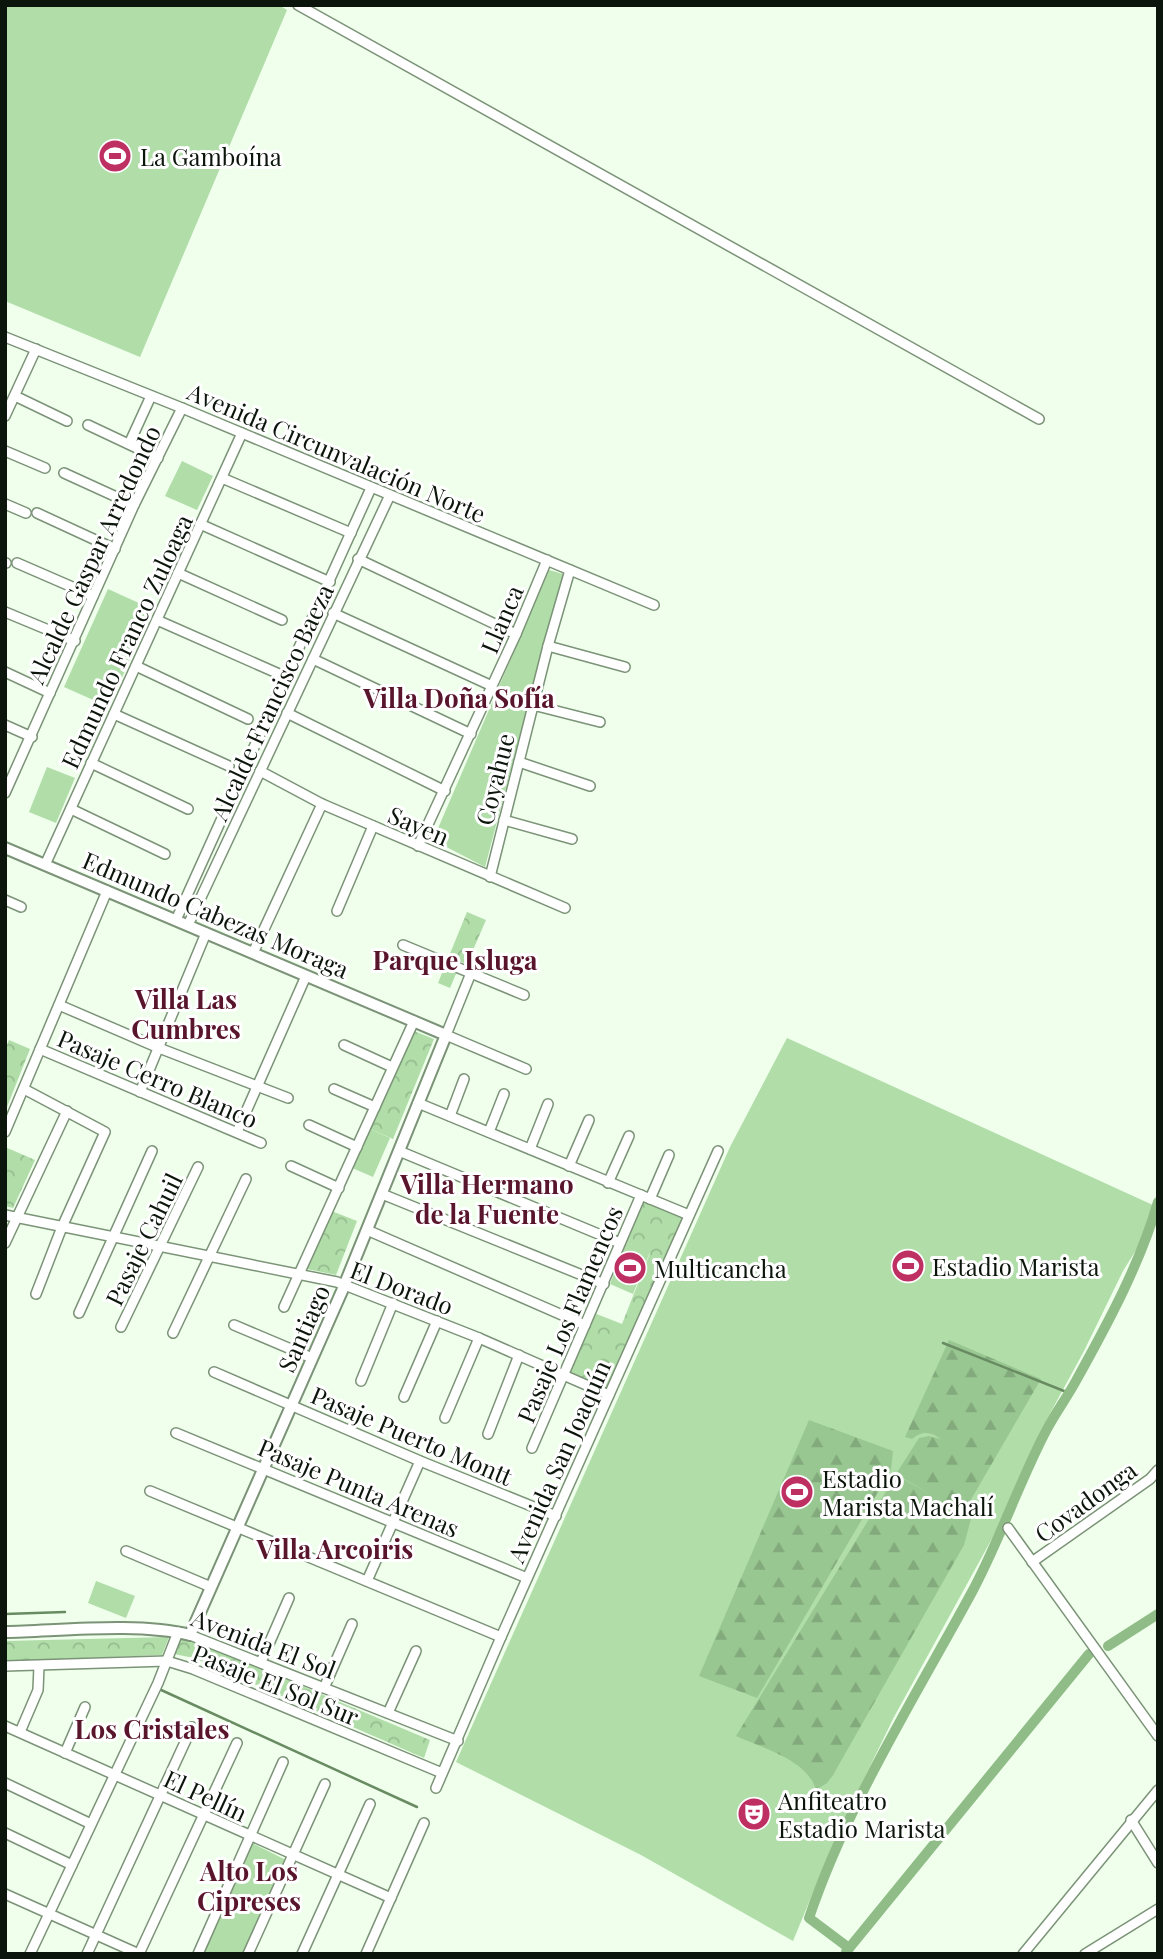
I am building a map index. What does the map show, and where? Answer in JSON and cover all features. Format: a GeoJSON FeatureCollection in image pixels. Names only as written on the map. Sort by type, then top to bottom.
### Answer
{"type":"FeatureCollection","features":[{"type":"Feature","properties":{"kind":"street"},"geometry":{"type":"LineString","coordinates":[[298,5],[1039,419]]}},
{"type":"Feature","properties":{"kind":"street","name":"Avenida Circunvalación Norte"},"geometry":{"type":"LineString","coordinates":[[5,337],[654,605]]}},
{"type":"Feature","properties":{"kind":"street"},"geometry":{"type":"LineString","coordinates":[[5,416],[36,349]]}},
{"type":"Feature","properties":{"kind":"street"},"geometry":{"type":"LineString","coordinates":[[15,396],[67,421]]}},
{"type":"Feature","properties":{"kind":"street"},"geometry":{"type":"LineString","coordinates":[[130,444],[151,396]]}},
{"type":"Feature","properties":{"kind":"street","name":"Alcalde Gaspar Arredondo"},"geometry":{"type":"LineString","coordinates":[[6,789],[32,737],[134,505],[182,408]]}},
{"type":"Feature","properties":{"kind":"street"},"geometry":{"type":"LineString","coordinates":[[88,425],[158,458]]}},
{"type":"Feature","properties":{"kind":"street","name":"Edmundo Franco Zuloaga"},"geometry":{"type":"LineString","coordinates":[[45,864],[242,433]]}},
{"type":"Feature","properties":{"kind":"street"},"geometry":{"type":"LineString","coordinates":[[5,451],[46,468]]}},
{"type":"Feature","properties":{"kind":"street"},"geometry":{"type":"LineString","coordinates":[[64,473],[134,505]]}},
{"type":"Feature","properties":{"kind":"street"},"geometry":{"type":"LineString","coordinates":[[222,478],[351,533]]}},
{"type":"Feature","properties":{"kind":"street","name":"Alcalde Francisco Baeza"},"geometry":{"type":"LineString","coordinates":[[176,920],[371,488]]}},
{"type":"Feature","properties":{"kind":"street","name":"Alcalde Francisco Baeza"},"geometry":{"type":"LineString","coordinates":[[188,925],[390,495]]}},
{"type":"Feature","properties":{"kind":"street"},"geometry":{"type":"LineString","coordinates":[[5,503],[26,513]]}},
{"type":"Feature","properties":{"kind":"street"},"geometry":{"type":"LineString","coordinates":[[37,513],[115,549]]}},
{"type":"Feature","properties":{"kind":"street"},"geometry":{"type":"LineString","coordinates":[[201,524],[330,582]]}},
{"type":"Feature","properties":{"kind":"street"},"geometry":{"type":"LineString","coordinates":[[358,559],[516,634]]}},
{"type":"Feature","properties":{"kind":"street","name":"Llanca"},"geometry":{"type":"LineString","coordinates":[[418,846],[471,734],[547,560]]}},
{"type":"Feature","properties":{"kind":"street"},"geometry":{"type":"LineString","coordinates":[[17,563],[93,596]]}},
{"type":"Feature","properties":{"kind":"street","name":"Coyahue"},"geometry":{"type":"LineString","coordinates":[[490,877],[548,646],[570,570]]}},
{"type":"Feature","properties":{"kind":"street"},"geometry":{"type":"LineString","coordinates":[[178,573],[282,620]]}},
{"type":"Feature","properties":{"kind":"street"},"geometry":{"type":"LineString","coordinates":[[5,612],[75,641]]}},
{"type":"Feature","properties":{"kind":"street"},"geometry":{"type":"LineString","coordinates":[[333,613],[492,686]]}},
{"type":"Feature","properties":{"kind":"street"},"geometry":{"type":"LineString","coordinates":[[157,620],[286,677]]}},
{"type":"Feature","properties":{"kind":"street"},"geometry":{"type":"LineString","coordinates":[[548,646],[625,667]]}},
{"type":"Feature","properties":{"kind":"street"},"geometry":{"type":"LineString","coordinates":[[313,659],[471,734]]}},
{"type":"Feature","properties":{"kind":"street"},"geometry":{"type":"LineString","coordinates":[[136,666],[248,719]]}},
{"type":"Feature","properties":{"kind":"street"},"geometry":{"type":"LineString","coordinates":[[5,672],[50,693]]}},
{"type":"Feature","properties":{"kind":"street"},"geometry":{"type":"LineString","coordinates":[[533,705],[600,722]]}},
{"type":"Feature","properties":{"kind":"street"},"geometry":{"type":"LineString","coordinates":[[287,713],[445,791]]}},
{"type":"Feature","properties":{"kind":"street"},"geometry":{"type":"LineString","coordinates":[[114,714],[229,766]]}},
{"type":"Feature","properties":{"kind":"street"},"geometry":{"type":"LineString","coordinates":[[5,725],[32,737]]}},
{"type":"Feature","properties":{"kind":"street"},"geometry":{"type":"LineString","coordinates":[[519,762],[590,786]]}},
{"type":"Feature","properties":{"kind":"street"},"geometry":{"type":"LineString","coordinates":[[91,763],[188,810]]}},
{"type":"Feature","properties":{"kind":"street","name":"Sayen"},"geometry":{"type":"LineString","coordinates":[[260,771],[322,804],[565,908]]}},
{"type":"Feature","properties":{"kind":"street"},"geometry":{"type":"LineString","coordinates":[[253,953],[322,804]]}},
{"type":"Feature","properties":{"kind":"street"},"geometry":{"type":"LineString","coordinates":[[71,809],[165,853]]}},
{"type":"Feature","properties":{"kind":"street"},"geometry":{"type":"LineString","coordinates":[[504,820],[572,839]]}},
{"type":"Feature","properties":{"kind":"street"},"geometry":{"type":"LineString","coordinates":[[337,911],[373,826]]}},
{"type":"Feature","properties":{"kind":"street","name":"Edmundo Cabezas Moraga"},"geometry":{"type":"LineString","coordinates":[[5,848],[526,1069]]}},
{"type":"Feature","properties":{"kind":"street"},"geometry":{"type":"LineString","coordinates":[[5,1132],[107,891]]}},
{"type":"Feature","properties":{"kind":"street"},"geometry":{"type":"LineString","coordinates":[[5,900],[21,907]]}},
{"type":"Feature","properties":{"kind":"street"},"geometry":{"type":"LineString","coordinates":[[141,1092],[206,933]]}},
{"type":"Feature","properties":{"kind":"street"},"geometry":{"type":"LineString","coordinates":[[403,945],[524,995]]}},
{"type":"Feature","properties":{"kind":"street"},"geometry":{"type":"LineString","coordinates":[[446,1035],[471,973]]}},
{"type":"Feature","properties":{"kind":"street"},"geometry":{"type":"LineString","coordinates":[[237,1132],[306,975]]}},
{"type":"Feature","properties":{"kind":"street"},"geometry":{"type":"LineString","coordinates":[[59,1005],[159,1048],[288,1098]]}},
{"type":"Feature","properties":{"kind":"street"},"geometry":{"type":"LineString","coordinates":[[284,1307],[414,1021]]}},
{"type":"Feature","properties":{"kind":"street","name":"Santiago"},"geometry":{"type":"LineString","coordinates":[[190,1635],[344,1285],[446,1035]]}},
{"type":"Feature","properties":{"kind":"street"},"geometry":{"type":"LineString","coordinates":[[344,1045],[392,1067]]}},
{"type":"Feature","properties":{"kind":"street","name":"Pasaje Cerro Blanco"},"geometry":{"type":"LineString","coordinates":[[40,1049],[261,1143]]}},
{"type":"Feature","properties":{"kind":"street"},"geometry":{"type":"LineString","coordinates":[[450,1116],[464,1079]]}},
{"type":"Feature","properties":{"kind":"street"},"geometry":{"type":"LineString","coordinates":[[24,1089],[105,1132],[62,1227],[36,1294]]}},
{"type":"Feature","properties":{"kind":"street"},"geometry":{"type":"LineString","coordinates":[[334,1089],[375,1107]]}},
{"type":"Feature","properties":{"kind":"street"},"geometry":{"type":"LineString","coordinates":[[489,1132],[504,1094]]}},
{"type":"Feature","properties":{"kind":"street"},"geometry":{"type":"LineString","coordinates":[[418,1103],[689,1215]]}},
{"type":"Feature","properties":{"kind":"street"},"geometry":{"type":"LineString","coordinates":[[530,1149],[548,1104]]}},
{"type":"Feature","properties":{"kind":"street"},"geometry":{"type":"LineString","coordinates":[[5,1243],[67,1111]]}},
{"type":"Feature","properties":{"kind":"street"},"geometry":{"type":"LineString","coordinates":[[569,1166],[589,1120]]}},
{"type":"Feature","properties":{"kind":"street"},"geometry":{"type":"LineString","coordinates":[[309,1125],[357,1147]]}},
{"type":"Feature","properties":{"kind":"street"},"geometry":{"type":"LineString","coordinates":[[608,1182],[629,1136]]}},
{"type":"Feature","properties":{"kind":"street"},"geometry":{"type":"LineString","coordinates":[[79,1313],[152,1151]]}},
{"type":"Feature","properties":{"kind":"street"},"geometry":{"type":"LineString","coordinates":[[399,1151],[620,1244]]}},
{"type":"Feature","properties":{"kind":"street","name":"Avenida San Joaquín"},"geometry":{"type":"LineString","coordinates":[[436,1788],[718,1151]]}},
{"type":"Feature","properties":{"kind":"street","name":"Pasaje Los Flamencos"},"geometry":{"type":"LineString","coordinates":[[532,1448],[620,1244],[669,1155]]}},
{"type":"Feature","properties":{"kind":"street"},"geometry":{"type":"LineString","coordinates":[[291,1166],[339,1188]]}},
{"type":"Feature","properties":{"kind":"street","name":"Pasaje Cahuil"},"geometry":{"type":"LineString","coordinates":[[121,1327],[198,1167]]}},
{"type":"Feature","properties":{"kind":"street"},"geometry":{"type":"LineString","coordinates":[[173,1333],[246,1179]]}},
{"type":"Feature","properties":{"kind":"street"},"geometry":{"type":"LineString","coordinates":[[382,1194],[604,1284]]}},
{"type":"Feature","properties":{"kind":"street","name":"El Dorado"},"geometry":{"type":"LineString","coordinates":[[5,1215],[299,1273],[344,1285],[479,1338],[609,1395]]}},
{"type":"Feature","properties":{"kind":"street"},"geometry":{"type":"LineString","coordinates":[[367,1230],[585,1325]]}},
{"type":"Feature","properties":{"kind":"street"},"geometry":{"type":"LineString","coordinates":[[361,1381],[393,1303]]}},
{"type":"Feature","properties":{"kind":"street"},"geometry":{"type":"LineString","coordinates":[[404,1398],[437,1321]]}},
{"type":"Feature","properties":{"kind":"street"},"geometry":{"type":"LineString","coordinates":[[234,1325],[312,1358]]}},
{"type":"Feature","properties":{"kind":"street"},"geometry":{"type":"LineString","coordinates":[[445,1418],[479,1338]]}},
{"type":"Feature","properties":{"kind":"street"},"geometry":{"type":"LineString","coordinates":[[488,1434],[519,1355]]}},
{"type":"Feature","properties":{"kind":"street","name":"Pasaje Puerto Montt"},"geometry":{"type":"LineString","coordinates":[[214,1372],[556,1516]]}},
{"type":"Feature","properties":{"kind":"street","name":"Pasaje Punta Arenas"},"geometry":{"type":"LineString","coordinates":[[176,1433],[527,1578]]}},
{"type":"Feature","properties":{"kind":"street"},"geometry":{"type":"LineString","coordinates":[[368,1581],[420,1461]]}},
{"type":"Feature","properties":{"kind":"street","name":"Covadonga"},"geometry":{"type":"LineString","coordinates":[[1032,1562],[1150,1479],[1158,1470]]}},
{"type":"Feature","properties":{"kind":"street"},"geometry":{"type":"LineString","coordinates":[[150,1491],[501,1637]]}},
{"type":"Feature","properties":{"kind":"street"},"geometry":{"type":"LineString","coordinates":[[1008,1528],[1158,1736]]}},
{"type":"Feature","properties":{"kind":"street"},"geometry":{"type":"LineString","coordinates":[[126,1551],[212,1587]]}},
{"type":"Feature","properties":{"kind":"street"},"geometry":{"type":"LineString","coordinates":[[261,1662],[289,1598]]}},
{"type":"Feature","properties":{"kind":"street"},"geometry":{"type":"LineString","coordinates":[[324,1688],[352,1624]]}},
{"type":"Feature","properties":{"kind":"street","name":"Avenida El Sol"},"geometry":{"type":"LineString","coordinates":[[5,1632],[116,1629],[178,1632],[261,1662],[457,1741]]}},
{"type":"Feature","properties":{"kind":"street"},"geometry":{"type":"LineString","coordinates":[[30,1954],[167,1661],[178,1632]]}},
{"type":"Feature","properties":{"kind":"street"},"geometry":{"type":"LineString","coordinates":[[388,1713],[416,1651]]}},
{"type":"Feature","properties":{"kind":"street","name":"Pasaje El Sol Sur"},"geometry":{"type":"LineString","coordinates":[[5,1666],[167,1661],[193,1669],[442,1773]]}},
{"type":"Feature","properties":{"kind":"street"},"geometry":{"type":"LineString","coordinates":[[20,1732],[38,1690],[39,1666]]}},
{"type":"Feature","properties":{"kind":"street"},"geometry":{"type":"LineString","coordinates":[[65,1753],[85,1707]]}},
{"type":"Feature","properties":{"kind":"street","name":"El Pellín"},"geometry":{"type":"LineString","coordinates":[[5,1726],[391,1898]]}},
{"type":"Feature","properties":{"kind":"street"},"geometry":{"type":"LineString","coordinates":[[87,1954],[191,1727]]}},
{"type":"Feature","properties":{"kind":"street"},"geometry":{"type":"LineString","coordinates":[[5,1894],[139,1954],[237,1743]]}},
{"type":"Feature","properties":{"kind":"street"},"geometry":{"type":"LineString","coordinates":[[198,1954],[283,1762]]}},
{"type":"Feature","properties":{"kind":"street"},"geometry":{"type":"LineString","coordinates":[[5,1783],[91,1824]]}},
{"type":"Feature","properties":{"kind":"street"},"geometry":{"type":"LineString","coordinates":[[248,1954],[325,1784]]}},
{"type":"Feature","properties":{"kind":"street"},"geometry":{"type":"LineString","coordinates":[[1023,1954],[1130,1820],[1158,1790]]}},
{"type":"Feature","properties":{"kind":"street"},"geometry":{"type":"LineString","coordinates":[[302,1954],[370,1804]]}},
{"type":"Feature","properties":{"kind":"street"},"geometry":{"type":"LineString","coordinates":[[1130,1820],[1158,1863]]}},
{"type":"Feature","properties":{"kind":"street"},"geometry":{"type":"LineString","coordinates":[[366,1954],[424,1823]]}},
{"type":"Feature","properties":{"kind":"street"},"geometry":{"type":"LineString","coordinates":[[5,1833],[72,1865]]}},
{"type":"Feature","properties":{"kind":"street"},"geometry":{"type":"LineString","coordinates":[[1086,1954],[1158,1909]]}},
{"type":"Feature","properties":{"kind":"green space","name":"La Gamboína"},"geometry":{"type":"Polygon","coordinates":[[[5,5],[279,5],[287,10],[140,357],[5,301],[5,5]]]}},
{"type":"Feature","properties":{"kind":"green space"},"geometry":{"type":"Polygon","coordinates":[[[182,461],[213,476],[197,510],[165,496],[182,461]]]}},
{"type":"Feature","properties":{"kind":"green space"},"geometry":{"type":"Polygon","coordinates":[[[549,570],[563,574],[485,867],[433,840],[549,570]]]}},
{"type":"Feature","properties":{"kind":"green space"},"geometry":{"type":"Polygon","coordinates":[[[108,589],[152,609],[109,707],[64,687],[108,589]]]}},
{"type":"Feature","properties":{"kind":"green space"},"geometry":{"type":"Polygon","coordinates":[[[47,767],[75,778],[56,823],[29,812],[47,767]]]}},
{"type":"Feature","properties":{"kind":"green space"},"geometry":{"type":"Polygon","coordinates":[[[467,912],[486,920],[467,964],[461,962],[450,988],[438,983],[467,912]]]}},
{"type":"Feature","properties":{"kind":"green space"},"geometry":{"type":"Polygon","coordinates":[[[409,1029],[434,1039],[393,1139],[368,1128],[409,1029]]]}},
{"type":"Feature","properties":{"kind":"green space","name":"Estadio Marista Machalí"},"geometry":{"type":"Polygon","coordinates":[[[787,1038],[1155,1206],[1146,1234],[1123,1271],[1041,1430],[1015,1500],[894,1717],[837,1834],[793,1941],[641,1855],[456,1762],[730,1147],[787,1038]]]}},
{"type":"Feature","properties":{"kind":"green space"},"geometry":{"type":"Polygon","coordinates":[[[9,1040],[30,1049],[5,1112],[5,1049],[9,1040]]]}},
{"type":"Feature","properties":{"kind":"green space"},"geometry":{"type":"Polygon","coordinates":[[[368,1128],[390,1138],[373,1177],[350,1167],[368,1128]]]}},
{"type":"Feature","properties":{"kind":"green space"},"geometry":{"type":"Polygon","coordinates":[[[5,1147],[35,1160],[13,1208],[5,1206],[5,1147]]]}},
{"type":"Feature","properties":{"kind":"green space"},"geometry":{"type":"Polygon","coordinates":[[[643,1202],[686,1219],[608,1390],[569,1373],[594,1313],[622,1324],[650,1253],[626,1242],[643,1202]]]}},
{"type":"Feature","properties":{"kind":"green space"},"geometry":{"type":"Polygon","coordinates":[[[329,1210],[357,1221],[336,1275],[302,1268],[329,1210]]]}},
{"type":"Feature","properties":{"kind":"green space","name":"Multicancha"},"geometry":{"type":"Polygon","coordinates":[[[626,1242],[650,1252],[633,1294],[610,1284],[626,1242]]]}},
{"type":"Feature","properties":{"kind":"green space"},"geometry":{"type":"Polygon","coordinates":[[[949,1340],[1041,1379],[969,1503],[971,1519],[964,1545],[833,1775],[816,1790],[804,1771],[794,1763],[736,1736],[896,1475],[935,1497],[896,1474],[919,1438],[929,1436],[941,1439],[926,1433],[912,1439],[905,1437],[949,1340]]]}},
{"type":"Feature","properties":{"kind":"green space"},"geometry":{"type":"Polygon","coordinates":[[[809,1420],[893,1451],[891,1470],[757,1698],[699,1676],[809,1420]]]}},
{"type":"Feature","properties":{"kind":"green space"},"geometry":{"type":"Polygon","coordinates":[[[96,1581],[135,1596],[126,1618],[88,1603],[96,1581]]]}},
{"type":"Feature","properties":{"kind":"green space"},"geometry":{"type":"Polygon","coordinates":[[[169,1637],[162,1655],[5,1661],[5,1641],[169,1637]]]}},
{"type":"Feature","properties":{"kind":"green space"},"geometry":{"type":"Polygon","coordinates":[[[179,1639],[200,1643],[430,1740],[424,1758],[194,1658],[174,1654],[179,1639]]]}},
{"type":"Feature","properties":{"kind":"green space"},"geometry":{"type":"Polygon","coordinates":[[[248,1841],[286,1860],[243,1954],[198,1954],[248,1841]]]}},
{"type":"Feature","properties":{"kind":"waterway"},"geometry":{"type":"LineString","coordinates":[[849,1948],[809,1918],[825,1875],[883,1752],[982,1572],[1047,1429],[1112,1315],[1142,1248],[1158,1202]]}},
{"type":"Feature","properties":{"kind":"waterway"},"geometry":{"type":"LineString","coordinates":[[943,1343],[1069,1393]]}},
{"type":"Feature","properties":{"kind":"waterway"},"geometry":{"type":"LineString","coordinates":[[5,1614],[65,1612]]}},
{"type":"Feature","properties":{"kind":"waterway"},"geometry":{"type":"LineString","coordinates":[[1108,1646],[1158,1614]]}},
{"type":"Feature","properties":{"kind":"waterway"},"geometry":{"type":"LineString","coordinates":[[846,1952],[1089,1654]]}},
{"type":"Feature","properties":{"kind":"waterway"},"geometry":{"type":"LineString","coordinates":[[159,1689],[417,1807]]}},
{"type":"Feature","properties":{"kind":"place","name":"La Gamboína"},"geometry":{"type":"Point","coordinates":[115,156]}},
{"type":"Feature","properties":{"kind":"place","name":"Estadio Marista"},"geometry":{"type":"Point","coordinates":[908,1266]}},
{"type":"Feature","properties":{"kind":"place","name":"Multicancha"},"geometry":{"type":"Point","coordinates":[630,1268]}},
{"type":"Feature","properties":{"kind":"place","name":"Estadio Marista Machalí"},"geometry":{"type":"Point","coordinates":[797,1492]}},
{"type":"Feature","properties":{"kind":"place","name":"Anfiteatro Estadio Marista"},"geometry":{"type":"Point","coordinates":[754,1814]}},
{"type":"Feature","properties":{"kind":"district","name":"Villa Doña Sofía"},"geometry":{"type":"Point","coordinates":[459,697]}},
{"type":"Feature","properties":{"kind":"district","name":"Parque Isluga"},"geometry":{"type":"Point","coordinates":[455,959]}},
{"type":"Feature","properties":{"kind":"district","name":"Villa Las Cumbres"},"geometry":{"type":"Point","coordinates":[186,1013]}},
{"type":"Feature","properties":{"kind":"district","name":"Villa Hermano de la Fuente"},"geometry":{"type":"Point","coordinates":[487,1198]}},
{"type":"Feature","properties":{"kind":"district","name":"Villa Arcoiris"},"geometry":{"type":"Point","coordinates":[335,1548]}},
{"type":"Feature","properties":{"kind":"district","name":"Los Cristales"},"geometry":{"type":"Point","coordinates":[152,1728]}},
{"type":"Feature","properties":{"kind":"district","name":"Alto Los Cipreses"},"geometry":{"type":"Point","coordinates":[249,1885]}}]}
